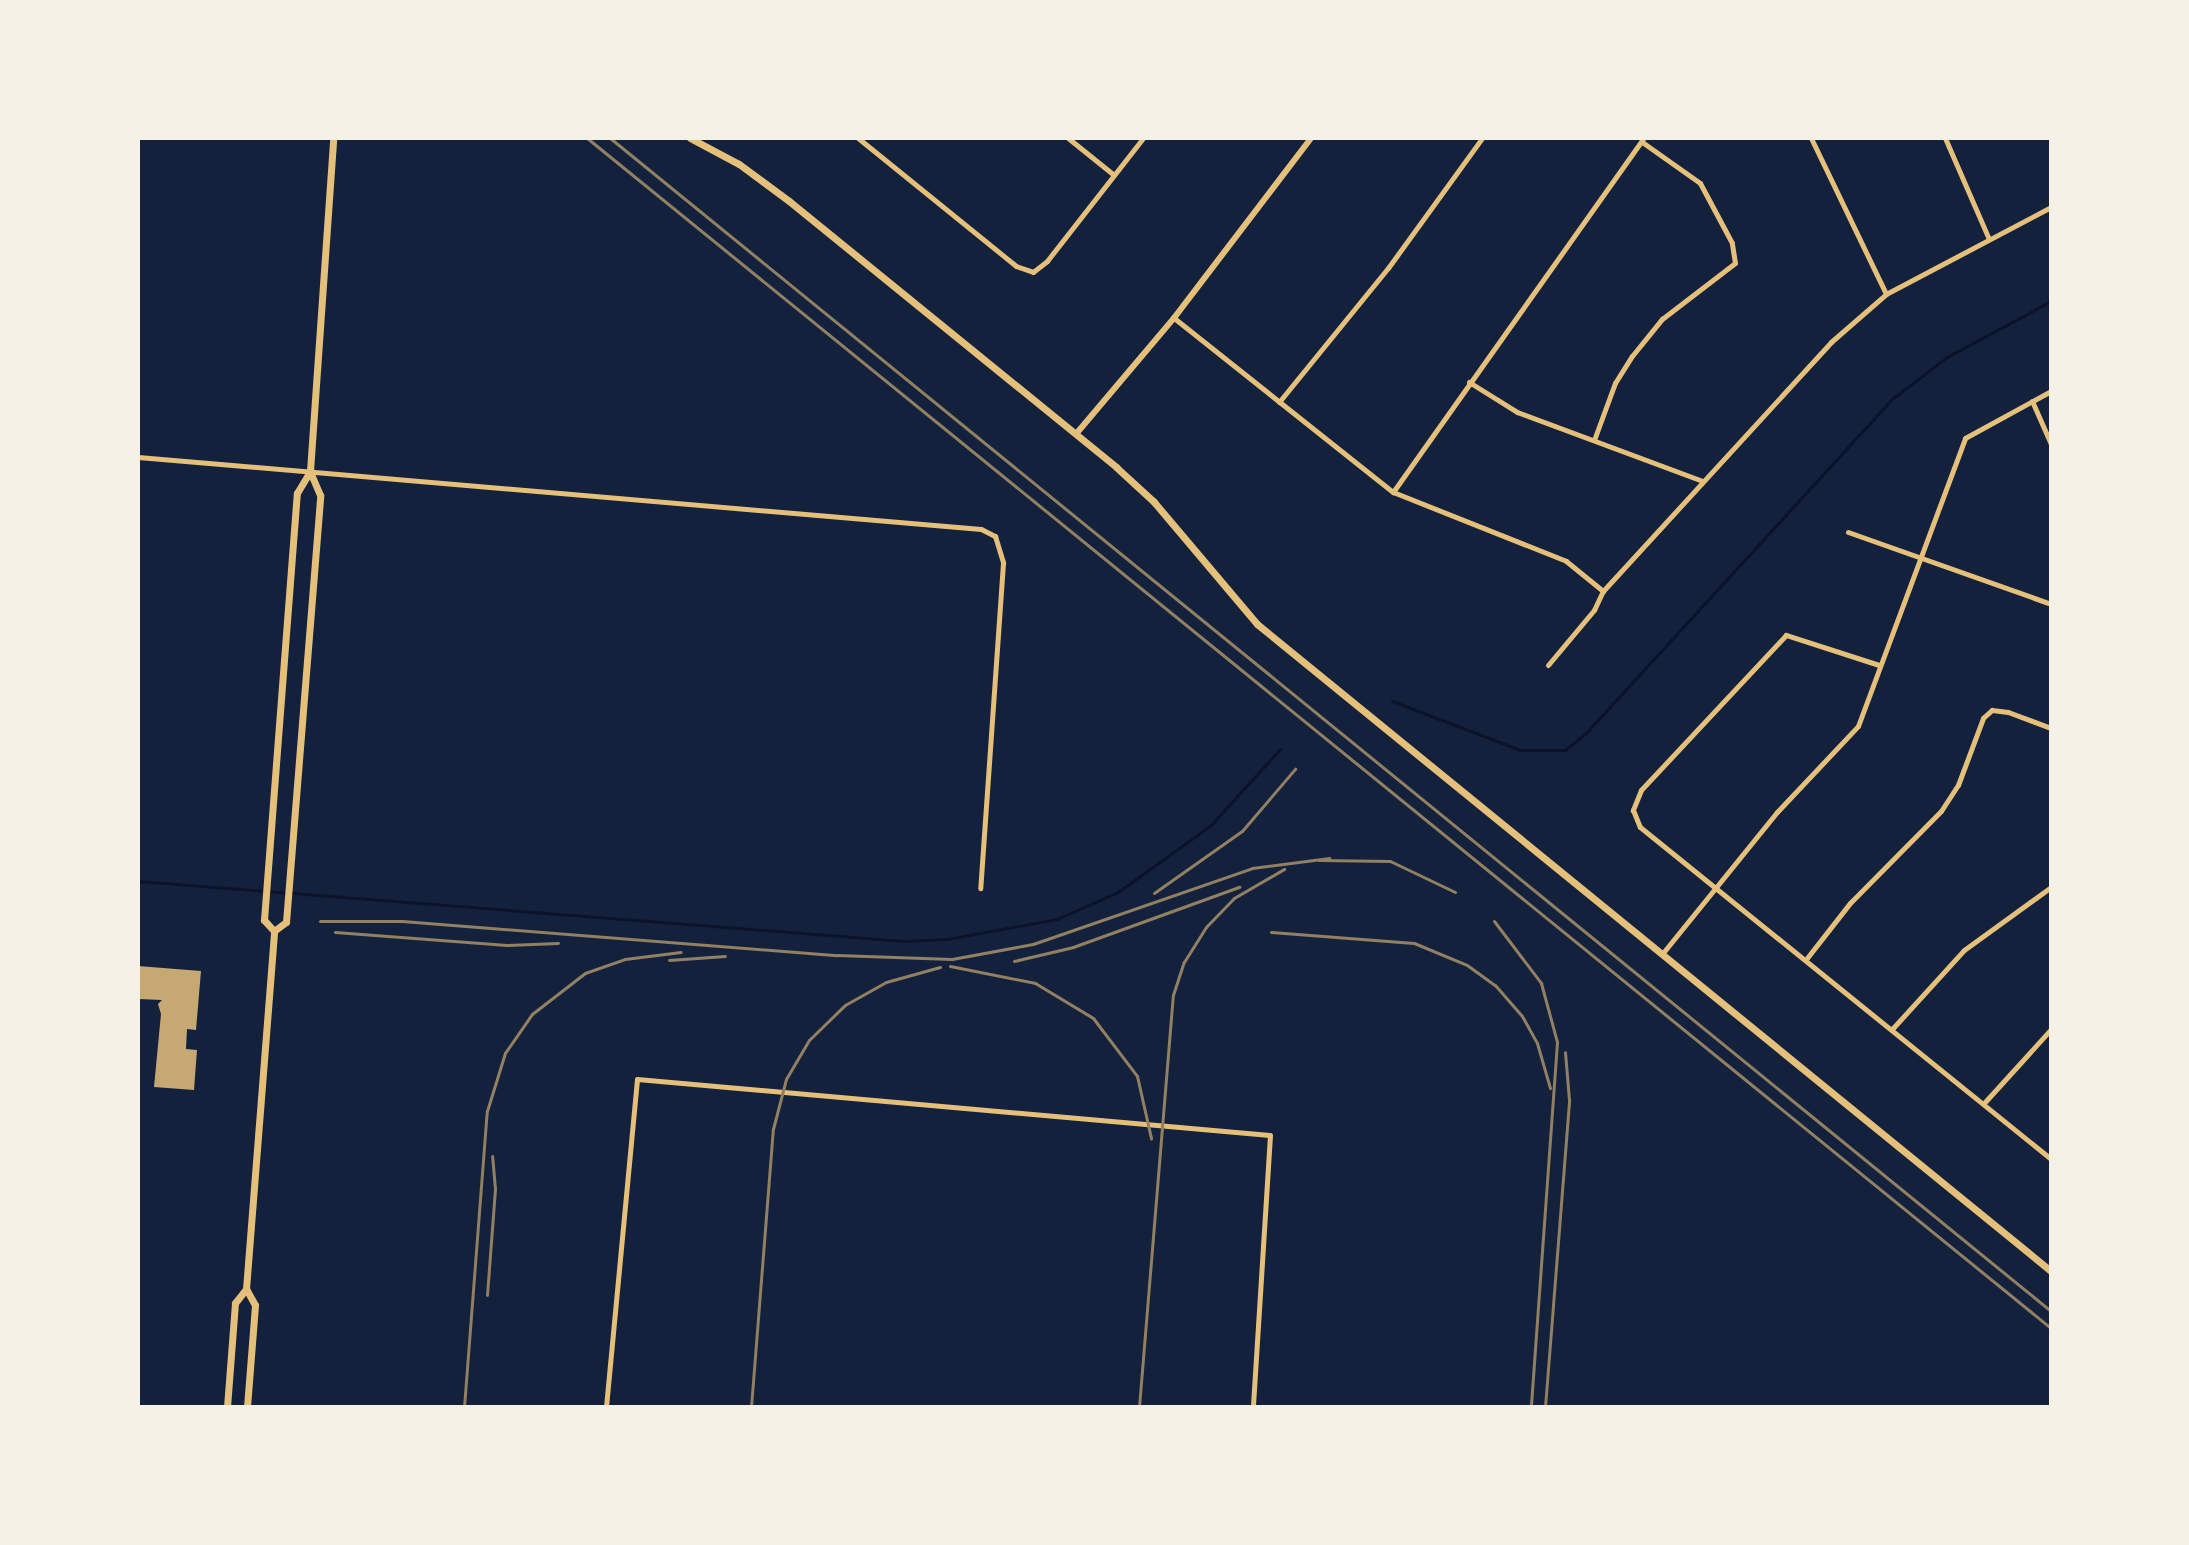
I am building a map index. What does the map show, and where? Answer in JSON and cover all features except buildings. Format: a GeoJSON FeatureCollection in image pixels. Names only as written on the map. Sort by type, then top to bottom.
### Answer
{"type":"FeatureCollection","features":[{"type":"Feature","properties":{"kind":"main road"},"geometry":{"type":"LineString","coordinates":[[690,138],[739,164],[789,201],[1076,434],[1154,502],[1257,624],[2051,1271]]}},
{"type":"Feature","properties":{"kind":"main road"},"geometry":{"type":"LineString","coordinates":[[227,1407],[235,1303],[246,1289],[274,931],[264,920],[297,493],[310,471],[335,140]]}},
{"type":"Feature","properties":{"kind":"main road"},"geometry":{"type":"LineString","coordinates":[[274,931],[286,922],[320,495],[310,471]]}},
{"type":"Feature","properties":{"kind":"main road"},"geometry":{"type":"LineString","coordinates":[[246,1289],[255,1305],[247,1407]]}},
{"type":"Feature","properties":{"kind":"street"},"geometry":{"type":"LineString","coordinates":[[858,138],[1016,266],[1033,272],[1047,261],[1143,138]]}},
{"type":"Feature","properties":{"kind":"street"},"geometry":{"type":"LineString","coordinates":[[1068,138],[1114,175]]}},
{"type":"Feature","properties":{"kind":"street"},"geometry":{"type":"LineString","coordinates":[[1076,434],[1174,318],[1311,138]]}},
{"type":"Feature","properties":{"kind":"street"},"geometry":{"type":"LineString","coordinates":[[1279,402],[1388,268],[1482,138]]}},
{"type":"Feature","properties":{"kind":"street"},"geometry":{"type":"LineString","coordinates":[[1811,138],[1886,294]]}},
{"type":"Feature","properties":{"kind":"street"},"geometry":{"type":"LineString","coordinates":[[1945,138],[1989,239]]}},
{"type":"Feature","properties":{"kind":"street"},"geometry":{"type":"LineString","coordinates":[[1393,492],[1643,140],[1700,183],[1732,243],[1735,263],[1662,319],[1632,356],[1615,383],[1594,440]]}},
{"type":"Feature","properties":{"kind":"street"},"geometry":{"type":"LineString","coordinates":[[1548,665],[1594,610],[1603,591],[1810,363],[1886,294],[2051,207]]}},
{"type":"Feature","properties":{"kind":"street"},"geometry":{"type":"LineString","coordinates":[[1174,318],[1393,492],[1566,561],[1603,591]]}},
{"type":"Feature","properties":{"kind":"street"},"geometry":{"type":"LineString","coordinates":[[1469,382],[1517,412],[1703,481]]}},
{"type":"Feature","properties":{"kind":"street"},"geometry":{"type":"LineString","coordinates":[[1661,956],[1777,812],[1845,745],[1858,726],[1965,438],[2051,391]]}},
{"type":"Feature","properties":{"kind":"street"},"geometry":{"type":"LineString","coordinates":[[2032,401],[2051,444]]}},
{"type":"Feature","properties":{"kind":"street"},"geometry":{"type":"LineString","coordinates":[[138,457],[967,525],[995,536],[1003,563],[980,888]]}},
{"type":"Feature","properties":{"kind":"street"},"geometry":{"type":"LineString","coordinates":[[1848,532],[2051,604]]}},
{"type":"Feature","properties":{"kind":"street"},"geometry":{"type":"LineString","coordinates":[[1879,665],[1786,635],[1641,790],[1633,810],[1640,827],[1807,958],[2051,1159]]}},
{"type":"Feature","properties":{"kind":"street"},"geometry":{"type":"LineString","coordinates":[[1807,958],[1850,903],[1941,811],[1958,785],[1983,718],[1992,710],[2008,712],[2051,728]]}},
{"type":"Feature","properties":{"kind":"street"},"geometry":{"type":"LineString","coordinates":[[1893,1028],[1964,950],[2051,887]]}},
{"type":"Feature","properties":{"kind":"street"},"geometry":{"type":"LineString","coordinates":[[1984,1103],[2051,1029]]}},
{"type":"Feature","properties":{"kind":"street"},"geometry":{"type":"LineString","coordinates":[[606,1407],[637,1079],[1270,1135],[1253,1407]]}},
{"type":"Feature","properties":{"kind":"waterway"},"geometry":{"type":"LineString","coordinates":[[1392,701],[1520,750],[1565,750],[1585,734],[1892,399],[1947,357],[2051,301]]}},
{"type":"Feature","properties":{"kind":"waterway"},"geometry":{"type":"LineString","coordinates":[[138,881],[904,941],[947,939],[1057,919],[1118,892],[1210,826],[1280,749]]}},
{"type":"Feature","properties":{"kind":"railway"},"geometry":{"type":"LineString","coordinates":[[587,138],[2051,1328]]}},
{"type":"Feature","properties":{"kind":"railway"},"geometry":{"type":"LineString","coordinates":[[610,138],[2051,1311]]}},
{"type":"Feature","properties":{"kind":"railway"},"geometry":{"type":"LineString","coordinates":[[1154,893],[1242,831],[1295,769]]}},
{"type":"Feature","properties":{"kind":"railway"},"geometry":{"type":"LineString","coordinates":[[320,921],[402,921],[837,955],[952,959],[1033,944],[1252,868],[1329,858]]}},
{"type":"Feature","properties":{"kind":"railway"},"geometry":{"type":"LineString","coordinates":[[1319,860],[1390,861],[1455,892]]}},
{"type":"Feature","properties":{"kind":"railway"},"geometry":{"type":"LineString","coordinates":[[1139,1407],[1173,995],[1184,962],[1206,927],[1234,898],[1284,869]]}},
{"type":"Feature","properties":{"kind":"railway"},"geometry":{"type":"LineString","coordinates":[[1014,961],[1073,947],[1239,887]]}},
{"type":"Feature","properties":{"kind":"railway"},"geometry":{"type":"LineString","coordinates":[[1494,921],[1541,983],[1557,1042],[1531,1407]]}},
{"type":"Feature","properties":{"kind":"railway"},"geometry":{"type":"LineString","coordinates":[[335,932],[507,945],[558,943]]}},
{"type":"Feature","properties":{"kind":"railway"},"geometry":{"type":"LineString","coordinates":[[1271,932],[1414,943],[1467,965],[1495,985],[1522,1016],[1537,1043],[1550,1088]]}},
{"type":"Feature","properties":{"kind":"railway"},"geometry":{"type":"LineString","coordinates":[[464,1407],[487,1111],[505,1053],[532,1014],[585,973],[625,959],[681,952]]}},
{"type":"Feature","properties":{"kind":"railway"},"geometry":{"type":"LineString","coordinates":[[669,960],[725,956]]}},
{"type":"Feature","properties":{"kind":"railway"},"geometry":{"type":"LineString","coordinates":[[950,966],[1035,983],[1093,1018],[1137,1076],[1151,1138]]}},
{"type":"Feature","properties":{"kind":"railway"},"geometry":{"type":"LineString","coordinates":[[751,1407],[773,1129],[786,1079],[809,1040],[845,1005],[886,982],[940,967]]}},
{"type":"Feature","properties":{"kind":"railway"},"geometry":{"type":"LineString","coordinates":[[1545,1407],[1569,1100],[1565,1052]]}},
{"type":"Feature","properties":{"kind":"railway"},"geometry":{"type":"LineString","coordinates":[[487,1295],[495,1189],[492,1156]]}}]}
